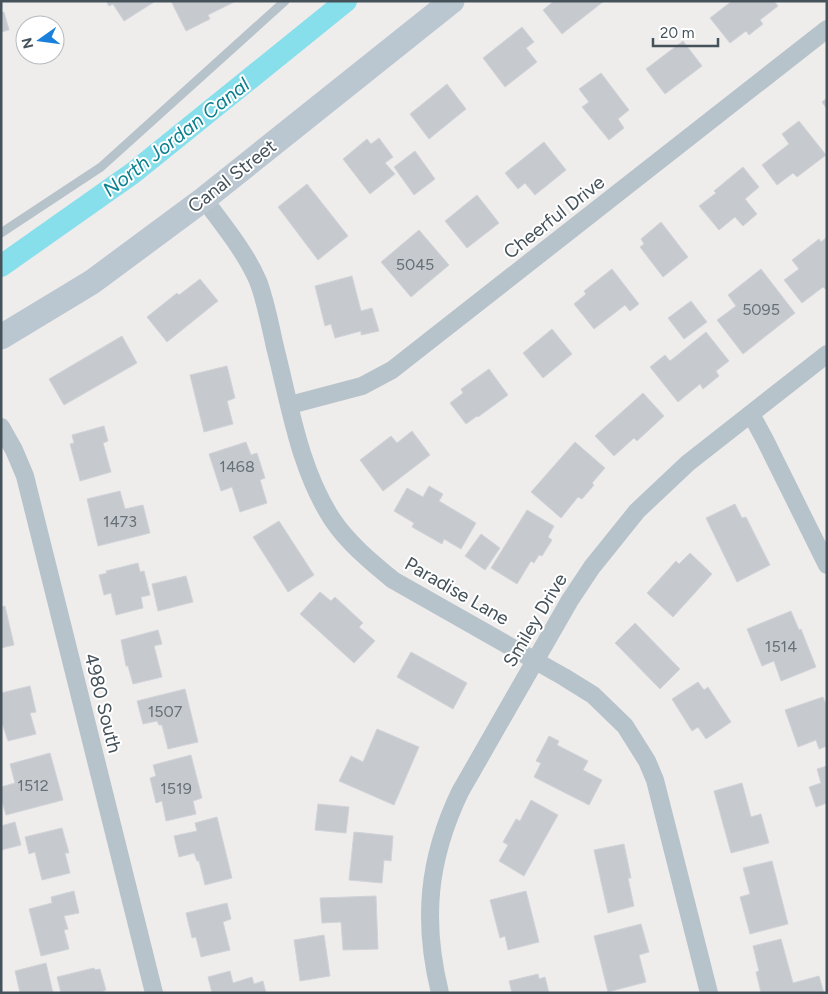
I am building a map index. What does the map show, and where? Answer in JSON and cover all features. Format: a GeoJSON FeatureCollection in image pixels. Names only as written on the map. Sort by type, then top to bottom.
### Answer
{"type":"FeatureCollection","features":[{"type":"Feature","properties":{"kind":"street","name":"Canal Street"},"geometry":{"type":"LineString","coordinates":[[1,337],[92,282],[204,199],[452,1]]}},
{"type":"Feature","properties":{"kind":"street","name":"Cheerful Drive"},"geometry":{"type":"LineString","coordinates":[[290,406],[362,386],[392,370],[827,29]]}},
{"type":"Feature","properties":{"kind":"street","name":"Paradise Lane"},"geometry":{"type":"LineString","coordinates":[[204,199],[243,254],[258,282],[308,469],[318,495],[333,520],[370,562],[393,580],[593,695],[625,726],[647,761],[661,800],[709,993]]}},
{"type":"Feature","properties":{"kind":"street","name":"Smiley Drive"},"geometry":{"type":"LineString","coordinates":[[440,993],[431,951],[429,926],[433,871],[439,844],[448,817],[460,792],[570,600],[586,576],[637,512],[688,463],[827,354]]}},
{"type":"Feature","properties":{"kind":"street"},"geometry":{"type":"LineString","coordinates":[[751,414],[827,565]]}},
{"type":"Feature","properties":{"kind":"street","name":"4980 South"},"geometry":{"type":"LineString","coordinates":[[1,427],[14,450],[24,476],[154,993]]}},
{"type":"Feature","properties":{"kind":"lane"},"geometry":{"type":"LineString","coordinates":[[1,233],[101,168],[285,1]]}},
{"type":"Feature","properties":{"kind":"building"},"geometry":{"type":"Polygon","coordinates":[[[106,1],[154,2],[124,21],[113,4],[109,6],[106,1]]]}},
{"type":"Feature","properties":{"kind":"building"},"geometry":{"type":"Polygon","coordinates":[[[171,1],[236,1],[208,15],[210,19],[186,31],[171,1]]]}},
{"type":"Feature","properties":{"kind":"building"},"geometry":{"type":"Polygon","coordinates":[[[554,1],[604,1],[562,34],[543,10],[554,1]]]}},
{"type":"Feature","properties":{"kind":"building"},"geometry":{"type":"Polygon","coordinates":[[[732,1],[774,1],[778,6],[760,20],[763,24],[749,35],[746,31],[730,43],[710,18],[732,1]]]}},
{"type":"Feature","properties":{"kind":"building"},"geometry":{"type":"Polygon","coordinates":[[[4,12],[9,30],[1,32],[1,13],[4,12]]]}},
{"type":"Feature","properties":{"kind":"building"},"geometry":{"type":"Polygon","coordinates":[[[522,27],[534,42],[526,48],[537,62],[505,87],[483,58],[522,27]]]}},
{"type":"Feature","properties":{"kind":"building"},"geometry":{"type":"Polygon","coordinates":[[[683,41],[702,66],[665,94],[646,69],[683,41]]]}},
{"type":"Feature","properties":{"kind":"building"},"geometry":{"type":"Polygon","coordinates":[[[601,73],[629,110],[618,119],[624,128],[609,140],[582,107],[589,102],[579,89],[601,73]]]}},
{"type":"Feature","properties":{"kind":"building"},"geometry":{"type":"Polygon","coordinates":[[[447,84],[466,109],[429,139],[410,114],[447,84]]]}},
{"type":"Feature","properties":{"kind":"building"},"geometry":{"type":"Polygon","coordinates":[[[827,98],[827,109],[822,102],[827,98]]]}},
{"type":"Feature","properties":{"kind":"building"},"geometry":{"type":"Polygon","coordinates":[[[799,121],[826,155],[797,177],[793,173],[777,185],[762,165],[789,144],[782,134],[799,121]]]}},
{"type":"Feature","properties":{"kind":"building"},"geometry":{"type":"Polygon","coordinates":[[[379,138],[393,157],[385,163],[395,174],[370,194],[343,159],[367,139],[371,144],[379,138]]]}},
{"type":"Feature","properties":{"kind":"building"},"geometry":{"type":"Polygon","coordinates":[[[544,142],[566,170],[535,195],[525,183],[518,189],[505,173],[544,142]]]}},
{"type":"Feature","properties":{"kind":"building"},"geometry":{"type":"Polygon","coordinates":[[[415,151],[435,179],[414,195],[394,167],[415,151]]]}},
{"type":"Feature","properties":{"kind":"building"},"geometry":{"type":"Polygon","coordinates":[[[743,167],[759,187],[745,199],[757,214],[743,226],[735,217],[719,230],[699,206],[716,193],[714,191],[743,167]]]}},
{"type":"Feature","properties":{"kind":"building"},"geometry":{"type":"Polygon","coordinates":[[[307,184],[348,236],[318,260],[278,207],[307,184]]]}},
{"type":"Feature","properties":{"kind":"building"},"geometry":{"type":"Polygon","coordinates":[[[477,195],[499,223],[467,248],[445,221],[477,195]]]}},
{"type":"Feature","properties":{"kind":"building"},"geometry":{"type":"Polygon","coordinates":[[[661,222],[688,257],[663,277],[640,247],[644,244],[641,239],[661,222]]]}},
{"type":"Feature","properties":{"kind":"building"},"geometry":{"type":"Polygon","coordinates":[[[419,230],[449,265],[411,297],[381,262],[419,230]]]}},
{"type":"Feature","properties":{"kind":"building"},"geometry":{"type":"Polygon","coordinates":[[[827,237],[827,288],[823,287],[802,303],[784,280],[799,269],[792,260],[819,239],[821,242],[827,237]]]}},
{"type":"Feature","properties":{"kind":"building"},"geometry":{"type":"Polygon","coordinates":[[[612,269],[639,304],[630,311],[625,305],[594,329],[574,304],[586,294],[584,291],[612,269]]]}},
{"type":"Feature","properties":{"kind":"building"},"geometry":{"type":"Polygon","coordinates":[[[761,269],[795,313],[743,354],[717,320],[736,306],[728,295],[761,269]]]}},
{"type":"Feature","properties":{"kind":"building"},"geometry":{"type":"Polygon","coordinates":[[[352,276],[361,311],[372,308],[379,331],[361,335],[361,331],[335,338],[331,324],[325,326],[315,286],[352,276]]]}},
{"type":"Feature","properties":{"kind":"building"},"geometry":{"type":"Polygon","coordinates":[[[200,279],[218,301],[167,342],[147,317],[177,293],[179,295],[200,279]]]}},
{"type":"Feature","properties":{"kind":"building"},"geometry":{"type":"Polygon","coordinates":[[[691,301],[707,322],[684,339],[668,318],[691,301]]]}},
{"type":"Feature","properties":{"kind":"building"},"geometry":{"type":"Polygon","coordinates":[[[552,329],[572,354],[543,378],[523,353],[552,329]]]}},
{"type":"Feature","properties":{"kind":"building"},"geometry":{"type":"Polygon","coordinates":[[[706,332],[729,361],[716,371],[719,376],[703,389],[700,384],[678,402],[650,367],[665,355],[670,361],[706,332]]]}},
{"type":"Feature","properties":{"kind":"building"},"geometry":{"type":"Polygon","coordinates":[[[122,336],[137,363],[64,405],[49,379],[122,336]]]}},
{"type":"Feature","properties":{"kind":"building"},"geometry":{"type":"Polygon","coordinates":[[[227,366],[235,398],[227,401],[233,424],[204,432],[190,375],[227,366]]]}},
{"type":"Feature","properties":{"kind":"building"},"geometry":{"type":"Polygon","coordinates":[[[489,369],[508,395],[466,424],[450,403],[463,393],[461,389],[489,369]]]}},
{"type":"Feature","properties":{"kind":"building"},"geometry":{"type":"Polygon","coordinates":[[[643,393],[664,416],[637,441],[634,438],[614,456],[595,436],[643,393]]]}},
{"type":"Feature","properties":{"kind":"building"},"geometry":{"type":"Polygon","coordinates":[[[104,426],[108,441],[103,443],[111,472],[80,481],[70,444],[74,443],[72,435],[104,426]]]}},
{"type":"Feature","properties":{"kind":"building"},"geometry":{"type":"Polygon","coordinates":[[[412,431],[430,455],[383,491],[360,460],[391,436],[397,443],[412,431]]]}},
{"type":"Feature","properties":{"kind":"building"},"geometry":{"type":"Polygon","coordinates":[[[246,442],[251,455],[257,453],[265,478],[260,480],[267,503],[240,512],[232,487],[221,491],[209,454],[246,442]]]}},
{"type":"Feature","properties":{"kind":"building"},"geometry":{"type":"Polygon","coordinates":[[[575,442],[605,468],[592,483],[594,485],[582,499],[578,497],[561,518],[531,492],[575,442]]]}},
{"type":"Feature","properties":{"kind":"building"},"geometry":{"type":"Polygon","coordinates":[[[429,486],[443,494],[439,501],[476,523],[461,549],[444,539],[442,544],[412,527],[414,523],[394,511],[407,488],[423,497],[429,486]]]}},
{"type":"Feature","properties":{"kind":"building"},"geometry":{"type":"Polygon","coordinates":[[[120,491],[125,509],[143,505],[150,533],[98,546],[87,499],[120,491]]]}},
{"type":"Feature","properties":{"kind":"building"},"geometry":{"type":"Polygon","coordinates":[[[735,504],[742,518],[746,517],[770,565],[737,582],[706,518],[735,504]]]}},
{"type":"Feature","properties":{"kind":"building"},"geometry":{"type":"Polygon","coordinates":[[[527,510],[554,526],[548,537],[552,540],[542,556],[539,555],[534,563],[531,561],[517,584],[491,568],[527,510]]]}},
{"type":"Feature","properties":{"kind":"building"},"geometry":{"type":"Polygon","coordinates":[[[279,521],[314,575],[288,592],[253,537],[279,521]]]}},
{"type":"Feature","properties":{"kind":"building"},"geometry":{"type":"Polygon","coordinates":[[[481,534],[500,548],[485,570],[465,556],[481,534]]]}},
{"type":"Feature","properties":{"kind":"building"},"geometry":{"type":"Polygon","coordinates":[[[690,553],[712,574],[673,617],[647,593],[676,561],[679,564],[690,553]]]}},
{"type":"Feature","properties":{"kind":"building"},"geometry":{"type":"Polygon","coordinates":[[[138,563],[140,572],[144,571],[150,595],[141,597],[143,608],[116,615],[111,593],[104,595],[99,575],[107,573],[106,571],[138,563]]]}},
{"type":"Feature","properties":{"kind":"building"},"geometry":{"type":"Polygon","coordinates":[[[186,576],[193,602],[158,611],[152,584],[186,576]]]}},
{"type":"Feature","properties":{"kind":"building"},"geometry":{"type":"Polygon","coordinates":[[[320,592],[331,601],[335,597],[363,623],[359,627],[375,641],[354,663],[300,614],[320,592]]]}},
{"type":"Feature","properties":{"kind":"building"},"geometry":{"type":"Polygon","coordinates":[[[5,606],[14,645],[1,648],[1,607],[5,606]]]}},
{"type":"Feature","properties":{"kind":"building"},"geometry":{"type":"Polygon","coordinates":[[[791,611],[799,630],[801,629],[816,667],[781,681],[774,661],[762,666],[747,629],[791,611]]]}},
{"type":"Feature","properties":{"kind":"building"},"geometry":{"type":"Polygon","coordinates":[[[635,623],[680,669],[660,689],[615,643],[635,623]]]}},
{"type":"Feature","properties":{"kind":"building"},"geometry":{"type":"Polygon","coordinates":[[[158,630],[162,644],[154,646],[162,677],[133,684],[128,666],[126,666],[121,640],[158,630]]]}},
{"type":"Feature","properties":{"kind":"building"},"geometry":{"type":"Polygon","coordinates":[[[411,652],[467,683],[453,709],[397,677],[411,652]]]}},
{"type":"Feature","properties":{"kind":"building"},"geometry":{"type":"Polygon","coordinates":[[[698,682],[704,690],[708,687],[731,722],[706,739],[698,727],[692,731],[672,699],[698,682]]]}},
{"type":"Feature","properties":{"kind":"building"},"geometry":{"type":"Polygon","coordinates":[[[30,686],[36,712],[30,713],[36,734],[8,741],[1,720],[1,693],[30,686]]]}},
{"type":"Feature","properties":{"kind":"building"},"geometry":{"type":"Polygon","coordinates":[[[185,689],[198,742],[168,749],[162,725],[159,725],[157,721],[143,724],[137,701],[185,689]]]}},
{"type":"Feature","properties":{"kind":"building"},"geometry":{"type":"Polygon","coordinates":[[[823,697],[827,707],[827,746],[819,749],[816,740],[798,747],[785,710],[823,697]]]}},
{"type":"Feature","properties":{"kind":"building"},"geometry":{"type":"Polygon","coordinates":[[[377,729],[419,747],[394,805],[339,781],[351,756],[363,762],[377,729]]]}},
{"type":"Feature","properties":{"kind":"building"},"geometry":{"type":"Polygon","coordinates":[[[549,736],[559,741],[557,745],[588,761],[583,770],[602,780],[589,805],[534,777],[541,763],[536,761],[549,736]]]}},
{"type":"Feature","properties":{"kind":"building"},"geometry":{"type":"Polygon","coordinates":[[[50,753],[63,800],[6,815],[1,798],[1,787],[15,783],[10,764],[50,753]]]}},
{"type":"Feature","properties":{"kind":"building"},"geometry":{"type":"Polygon","coordinates":[[[191,755],[202,798],[193,801],[196,814],[166,821],[162,801],[156,803],[150,778],[156,776],[153,765],[191,755]]]}},
{"type":"Feature","properties":{"kind":"building"},"geometry":{"type":"Polygon","coordinates":[[[827,766],[827,803],[816,807],[809,787],[821,783],[817,769],[827,766]]]}},
{"type":"Feature","properties":{"kind":"building"},"geometry":{"type":"Polygon","coordinates":[[[742,783],[751,817],[761,814],[769,843],[731,853],[714,791],[742,783]]]}},
{"type":"Feature","properties":{"kind":"building"},"geometry":{"type":"Polygon","coordinates":[[[531,800],[558,815],[524,876],[499,861],[508,845],[503,842],[516,819],[520,821],[531,800]]]}},
{"type":"Feature","properties":{"kind":"building"},"geometry":{"type":"Polygon","coordinates":[[[318,804],[349,807],[346,833],[315,830],[318,804]]]}},
{"type":"Feature","properties":{"kind":"building"},"geometry":{"type":"Polygon","coordinates":[[[217,817],[232,878],[205,885],[199,861],[197,861],[194,853],[179,857],[174,836],[197,831],[195,823],[217,817]]]}},
{"type":"Feature","properties":{"kind":"building"},"geometry":{"type":"Polygon","coordinates":[[[15,822],[21,845],[1,850],[1,826],[15,822]]]}},
{"type":"Feature","properties":{"kind":"building"},"geometry":{"type":"Polygon","coordinates":[[[62,828],[69,853],[65,853],[70,873],[42,880],[35,852],[29,854],[25,837],[62,828]]]}},
{"type":"Feature","properties":{"kind":"building"},"geometry":{"type":"Polygon","coordinates":[[[354,832],[393,836],[391,861],[384,860],[382,883],[349,880],[354,832]]]}},
{"type":"Feature","properties":{"kind":"building"},"geometry":{"type":"Polygon","coordinates":[[[624,844],[634,906],[608,913],[594,850],[624,844]]]}},
{"type":"Feature","properties":{"kind":"building"},"geometry":{"type":"Polygon","coordinates":[[[772,861],[788,924],[750,934],[740,897],[750,894],[743,868],[772,861]]]}},
{"type":"Feature","properties":{"kind":"building"},"geometry":{"type":"Polygon","coordinates":[[[74,891],[79,913],[64,916],[68,929],[64,930],[69,949],[41,956],[29,909],[52,903],[51,897],[74,891]]]}},
{"type":"Feature","properties":{"kind":"building"},"geometry":{"type":"Polygon","coordinates":[[[526,891],[539,942],[508,950],[505,936],[500,938],[490,900],[526,891]]]}},
{"type":"Feature","properties":{"kind":"building"},"geometry":{"type":"Polygon","coordinates":[[[376,896],[378,949],[343,950],[341,922],[322,923],[320,898],[376,896]]]}},
{"type":"Feature","properties":{"kind":"building"},"geometry":{"type":"Polygon","coordinates":[[[227,903],[231,919],[223,922],[230,950],[201,957],[196,937],[192,938],[186,913],[227,903]]]}},
{"type":"Feature","properties":{"kind":"building"},"geometry":{"type":"Polygon","coordinates":[[[641,924],[649,952],[639,955],[646,982],[608,992],[594,936],[641,924]]]}},
{"type":"Feature","properties":{"kind":"building"},"geometry":{"type":"Polygon","coordinates":[[[324,935],[330,976],[300,981],[294,940],[324,935]]]}},
{"type":"Feature","properties":{"kind":"building"},"geometry":{"type":"Polygon","coordinates":[[[781,939],[793,983],[819,976],[824,993],[761,993],[756,972],[759,971],[753,946],[781,939]]]}},
{"type":"Feature","properties":{"kind":"building"},"geometry":{"type":"Polygon","coordinates":[[[46,963],[53,993],[20,993],[15,971],[46,963]]]}},
{"type":"Feature","properties":{"kind":"building"},"geometry":{"type":"Polygon","coordinates":[[[94,968],[95,970],[100,969],[106,990],[100,993],[61,993],[57,977],[94,968]]]}},
{"type":"Feature","properties":{"kind":"building"},"geometry":{"type":"Polygon","coordinates":[[[230,971],[233,983],[252,977],[254,984],[263,981],[266,993],[212,993],[208,977],[230,971]]]}},
{"type":"Feature","properties":{"kind":"building"},"geometry":{"type":"Polygon","coordinates":[[[538,974],[539,979],[545,977],[549,993],[512,993],[509,981],[538,974]]]}},
{"type":"Feature","properties":{"kind":"waterway","name":"North Jordan Canal"},"geometry":{"type":"LineString","coordinates":[[1,266],[133,173],[346,1]]}}]}
